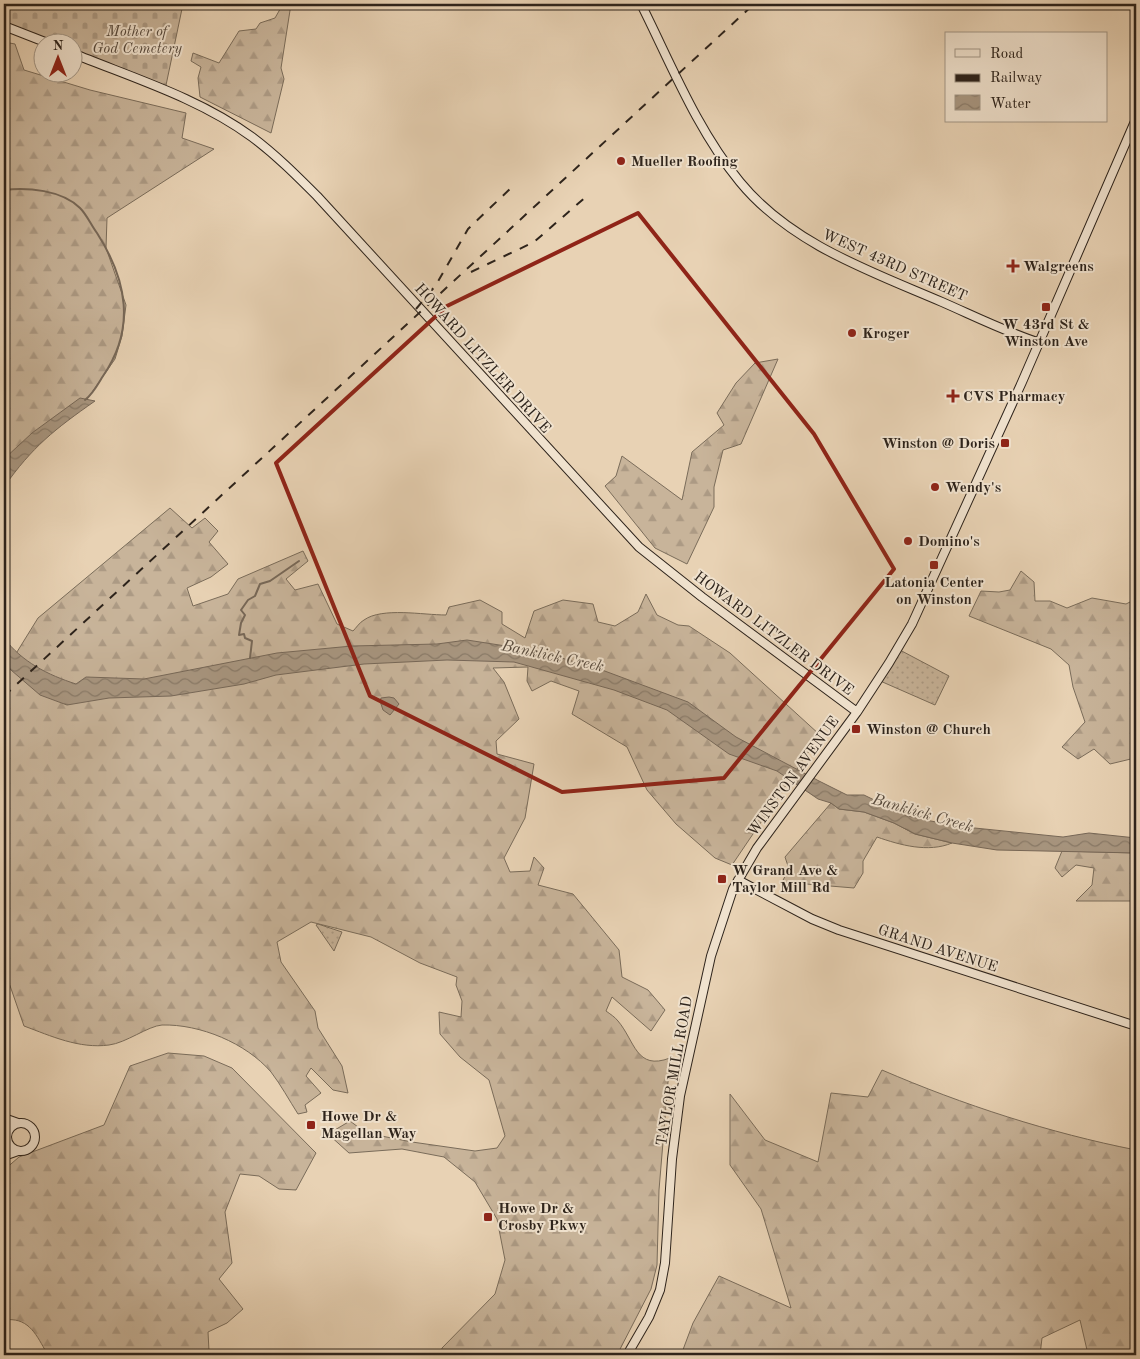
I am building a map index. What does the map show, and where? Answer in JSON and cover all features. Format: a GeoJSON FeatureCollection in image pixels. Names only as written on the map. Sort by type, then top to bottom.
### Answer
{"type":"FeatureCollection","features":[{"type":"Feature","properties":{"kind":"main road","name":"WEST 43RD STREET"},"geometry":{"type":"LineString","coordinates":[[641,4],[703,128],[727,166],[760,204],[791,228],[842,259],[1040,343]]}},
{"type":"Feature","properties":{"kind":"main road"},"geometry":{"type":"LineString","coordinates":[[4,26],[32,37]]}},
{"type":"Feature","properties":{"kind":"main road","name":"HOWARD LITZLER DRIVE"},"geometry":{"type":"LineString","coordinates":[[82,57],[204,107],[235,126],[274,155],[317,196],[640,547],[665,569],[857,712]]}},
{"type":"Feature","properties":{"kind":"main road","name":"WINSTON AVENUE"},"geometry":{"type":"LineString","coordinates":[[738,880],[757,848],[785,808],[857,712],[889,664],[916,615],[1040,343],[1136,119]]}},
{"type":"Feature","properties":{"kind":"main road","name":"GRAND AVENUE"},"geometry":{"type":"LineString","coordinates":[[738,880],[812,919],[839,930],[1136,1026]]}},
{"type":"Feature","properties":{"kind":"main road","name":"TAYLOR MILL ROAD"},"geometry":{"type":"LineString","coordinates":[[627,1355],[649,1317],[660,1290],[665,1263],[672,1159],[680,1096],[711,956],[724,914],[738,880]]}},
{"type":"Feature","properties":{"kind":"main road"},"geometry":{"type":"LineString","coordinates":[[4,1118],[28,1125],[35,1136],[28,1149],[4,1156]]}},
{"type":"Feature","properties":{"kind":"main road"},"geometry":{"type":"LineString","coordinates":[[4,1123],[8,1132],[4,1150]]}},
{"type":"Feature","properties":{"kind":"main road"},"geometry":{"type":"LineString","coordinates":[[8,1132],[18,1123]]}},
{"type":"Feature","properties":{"kind":"main road"},"geometry":{"type":"LineString","coordinates":[[7,1142],[18,1151]]}},
{"type":"Feature","properties":{"kind":"highlighted area"},"geometry":{"type":"Polygon","coordinates":[[[638,213],[814,434],[894,569],[724,778],[562,792],[370,696],[276,463],[447,306],[638,213]]]}},
{"type":"Feature","properties":{"kind":"green space","name":"Mother of God Cemetery"},"geometry":{"type":"Polygon","coordinates":[[[4,4],[183,4],[165,90],[82,57],[82,32],[32,32],[32,37],[4,26],[4,4]]]}},
{"type":"Feature","properties":{"kind":"green space"},"geometry":{"type":"Polygon","coordinates":[[[283,4],[291,4],[281,68],[284,79],[271,133],[200,97],[198,78],[201,67],[191,61],[193,53],[219,63],[239,31],[256,29],[260,23],[275,18],[283,4]]]}},
{"type":"Feature","properties":{"kind":"green space"},"geometry":{"type":"Polygon","coordinates":[[[4,42],[15,44],[24,70],[32,72],[32,82],[64,82],[186,113],[182,138],[214,149],[107,218],[106,248],[126,305],[122,336],[115,359],[88,398],[63,415],[4,477],[4,42]]]}},
{"type":"Feature","properties":{"kind":"green space"},"geometry":{"type":"Polygon","coordinates":[[[778,359],[741,444],[723,450],[714,487],[714,507],[687,564],[655,548],[605,486],[616,476],[622,456],[682,500],[692,452],[724,425],[717,413],[736,383],[755,363],[778,359]]]}},
{"type":"Feature","properties":{"kind":"green space"},"geometry":{"type":"Polygon","coordinates":[[[170,508],[192,528],[205,518],[218,531],[209,542],[228,564],[211,577],[187,588],[193,606],[228,594],[238,579],[303,551],[308,561],[286,579],[295,590],[318,584],[337,624],[353,631],[364,620],[372,616],[392,613],[446,615],[449,607],[480,600],[502,612],[502,624],[525,638],[534,611],[563,600],[593,604],[598,622],[615,626],[638,612],[646,594],[657,615],[678,625],[689,626],[730,653],[820,735],[732,865],[715,858],[676,824],[647,790],[627,747],[572,714],[579,691],[551,681],[532,691],[527,681],[528,667],[493,668],[504,682],[519,719],[496,741],[497,754],[534,764],[525,818],[504,858],[510,872],[530,871],[534,857],[544,868],[538,885],[573,894],[619,950],[622,977],[648,990],[665,1010],[651,1031],[612,997],[606,1011],[618,1021],[643,1057],[650,1061],[670,1058],[659,1190],[657,1265],[651,1289],[617,1355],[441,1355],[442,1348],[495,1294],[505,1260],[497,1219],[475,1182],[444,1157],[402,1149],[349,1153],[328,1134],[350,1121],[366,1133],[412,1142],[475,1151],[497,1148],[505,1136],[489,1080],[460,1057],[440,1034],[439,1012],[461,1017],[462,1001],[456,985],[457,977],[420,963],[371,937],[311,922],[277,942],[281,962],[315,1011],[318,1028],[342,1066],[348,1093],[333,1090],[311,1068],[306,1076],[321,1093],[305,1105],[307,1112],[298,1114],[275,1077],[261,1062],[236,1044],[207,1032],[192,1028],[162,1025],[150,1028],[116,1044],[98,1046],[65,1041],[24,1026],[7,977],[4,976],[4,652],[12,660],[38,618],[170,508]]]}},
{"type":"Feature","properties":{"kind":"green space"},"geometry":{"type":"Polygon","coordinates":[[[1021,571],[1034,582],[1035,601],[1050,601],[1067,608],[1092,598],[1126,604],[1136,599],[1135,758],[1110,764],[1094,749],[1078,759],[1062,747],[1085,722],[1073,687],[1069,665],[1051,649],[969,616],[981,591],[999,592],[1010,590],[1021,571]]]}},
{"type":"Feature","properties":{"kind":"green space"},"geometry":{"type":"Polygon","coordinates":[[[898,649],[949,676],[935,705],[878,680],[898,649]]]}},
{"type":"Feature","properties":{"kind":"green space"},"geometry":{"type":"Polygon","coordinates":[[[831,803],[839,809],[864,812],[894,823],[915,834],[952,843],[924,848],[895,843],[877,837],[863,861],[863,873],[854,888],[782,882],[789,869],[785,857],[831,803]]]}},
{"type":"Feature","properties":{"kind":"green space"},"geometry":{"type":"Polygon","coordinates":[[[1062,851],[1136,853],[1136,901],[1076,901],[1092,885],[1094,868],[1076,865],[1062,877],[1055,868],[1062,851]]]}},
{"type":"Feature","properties":{"kind":"green space"},"geometry":{"type":"Polygon","coordinates":[[[316,925],[342,932],[334,951],[316,925]]]}},
{"type":"Feature","properties":{"kind":"green space"},"geometry":{"type":"Polygon","coordinates":[[[168,1053],[204,1056],[232,1068],[316,1153],[296,1190],[279,1189],[259,1176],[240,1174],[225,1212],[232,1263],[219,1279],[243,1309],[227,1323],[208,1332],[209,1351],[214,1355],[44,1355],[45,1350],[38,1337],[29,1327],[19,1321],[4,1320],[4,1170],[19,1157],[104,1125],[130,1066],[168,1053]]]}},
{"type":"Feature","properties":{"kind":"green space"},"geometry":{"type":"Polygon","coordinates":[[[882,1070],[944,1095],[1007,1117],[1071,1135],[1136,1150],[1136,1355],[1092,1355],[1087,1350],[1080,1320],[1042,1338],[1040,1355],[681,1355],[693,1323],[719,1276],[791,1308],[761,1209],[730,1165],[730,1094],[765,1140],[818,1162],[831,1093],[868,1097],[882,1070]]]}},
{"type":"Feature","properties":{"kind":"water"},"geometry":{"type":"Polygon","coordinates":[[[80,398],[95,401],[45,439],[24,461],[4,487],[4,459],[32,433],[80,398]]]}},
{"type":"Feature","properties":{"kind":"water"},"geometry":{"type":"Polygon","coordinates":[[[4,638],[19,654],[36,667],[76,684],[86,677],[144,679],[277,653],[352,646],[437,644],[467,640],[538,651],[602,670],[688,702],[736,737],[819,781],[847,795],[864,795],[907,816],[955,826],[1063,837],[1089,833],[1136,838],[1136,853],[997,850],[952,843],[915,834],[894,823],[864,812],[839,809],[831,803],[818,799],[777,771],[729,754],[667,710],[614,690],[514,662],[447,660],[364,664],[276,675],[244,684],[171,696],[109,698],[67,705],[40,695],[4,664],[4,638]]]}},
{"type":"Feature","properties":{"kind":"water"},"geometry":{"type":"Polygon","coordinates":[[[381,698],[394,698],[399,704],[390,715],[383,710],[380,701],[381,698]]]}},
{"type":"Feature","properties":{"kind":"waterway","name":"Banklick Creek"},"geometry":{"type":"LineString","coordinates":[[4,190],[44,191],[73,202],[87,217],[115,268],[124,304],[124,322],[120,340],[103,376],[93,392],[85,400]]}},
{"type":"Feature","properties":{"kind":"waterway"},"geometry":{"type":"LineString","coordinates":[[250,658],[252,641],[245,638],[244,634],[239,635],[241,623],[245,615],[241,610],[248,600],[255,596],[260,584],[270,581],[299,561]]}},
{"type":"Feature","properties":{"kind":"railway"},"geometry":{"type":"LineString","coordinates":[[4,696],[754,4]]}},
{"type":"Feature","properties":{"kind":"railway"},"geometry":{"type":"LineString","coordinates":[[416,309],[436,285],[468,229],[513,186]]}},
{"type":"Feature","properties":{"kind":"railway"},"geometry":{"type":"LineString","coordinates":[[471,272],[534,242],[588,195]]}},
{"type":"Feature","properties":{"kind":"place","name":"Mueller Roofing"},"geometry":{"type":"Point","coordinates":[621,161]}},
{"type":"Feature","properties":{"kind":"place","name":"Walgreens"},"geometry":{"type":"Point","coordinates":[1013,266]}},
{"type":"Feature","properties":{"kind":"place","name":"W 43rd St & Winston Ave"},"geometry":{"type":"Point","coordinates":[1046,307]}},
{"type":"Feature","properties":{"kind":"place","name":"Kroger"},"geometry":{"type":"Point","coordinates":[852,333]}},
{"type":"Feature","properties":{"kind":"place","name":"CVS Pharmacy"},"geometry":{"type":"Point","coordinates":[953,396]}},
{"type":"Feature","properties":{"kind":"place","name":"Winston @ Doris"},"geometry":{"type":"Point","coordinates":[1005,443]}},
{"type":"Feature","properties":{"kind":"place","name":"Wendy's"},"geometry":{"type":"Point","coordinates":[935,487]}},
{"type":"Feature","properties":{"kind":"place","name":"Domino's"},"geometry":{"type":"Point","coordinates":[908,541]}},
{"type":"Feature","properties":{"kind":"place","name":"Latonia Center on Winston"},"geometry":{"type":"Point","coordinates":[934,565]}},
{"type":"Feature","properties":{"kind":"place","name":"Winston @ Church"},"geometry":{"type":"Point","coordinates":[856,729]}},
{"type":"Feature","properties":{"kind":"place","name":"W Grand Ave & Taylor Mill Rd"},"geometry":{"type":"Point","coordinates":[722,879]}},
{"type":"Feature","properties":{"kind":"place","name":"Howe Dr & Magellan Way"},"geometry":{"type":"Point","coordinates":[311,1125]}},
{"type":"Feature","properties":{"kind":"place","name":"Howe Dr & Crosby Pkwy"},"geometry":{"type":"Point","coordinates":[488,1217]}}]}
